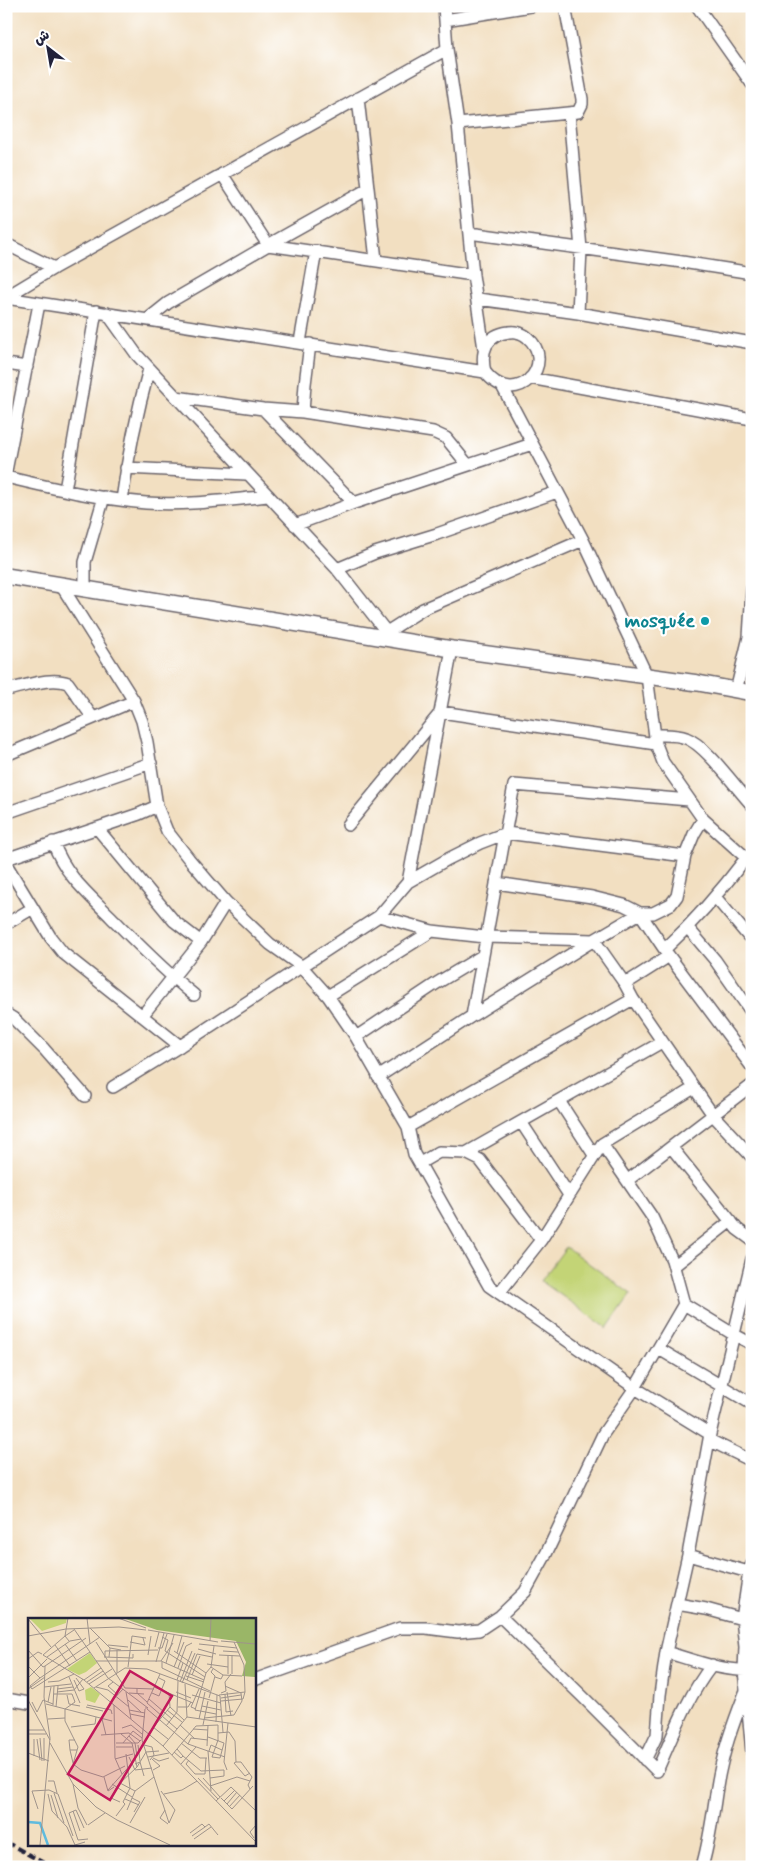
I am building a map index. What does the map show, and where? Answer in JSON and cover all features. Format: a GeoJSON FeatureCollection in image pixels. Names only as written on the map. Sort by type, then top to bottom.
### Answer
{"type":"FeatureCollection","features":[{"type":"Feature","properties":{"kind":"main road"},"geometry":{"type":"LineString","coordinates":[[6,576],[390,636],[452,649],[648,676],[752,693]]}},
{"type":"Feature","properties":{"kind":"street"},"geometry":{"type":"LineString","coordinates":[[444,6],[447,49],[458,124],[473,275],[484,349],[482,360],[485,372],[492,381],[502,386],[514,387],[525,383],[533,375],[538,364],[538,353],[532,342],[524,335],[512,332],[501,333],[491,339],[484,349]]}},
{"type":"Feature","properties":{"kind":"street"},"geometry":{"type":"LineString","coordinates":[[446,20],[509,8],[531,6]]}},
{"type":"Feature","properties":{"kind":"street"},"geometry":{"type":"LineString","coordinates":[[458,124],[578,112],[582,104],[565,6]]}},
{"type":"Feature","properties":{"kind":"street"},"geometry":{"type":"LineString","coordinates":[[697,6],[752,84]]}},
{"type":"Feature","properties":{"kind":"street"},"geometry":{"type":"LineString","coordinates":[[6,298],[54,268],[447,49]]}},
{"type":"Feature","properties":{"kind":"street"},"geometry":{"type":"LineString","coordinates":[[358,98],[376,260]]}},
{"type":"Feature","properties":{"kind":"street"},"geometry":{"type":"LineString","coordinates":[[569,113],[582,250],[578,313]]}},
{"type":"Feature","properties":{"kind":"street"},"geometry":{"type":"LineString","coordinates":[[222,174],[268,245],[473,275]]}},
{"type":"Feature","properties":{"kind":"street"},"geometry":{"type":"LineString","coordinates":[[148,319],[168,303],[368,189]]}},
{"type":"Feature","properties":{"kind":"street"},"geometry":{"type":"LineString","coordinates":[[469,233],[752,273]]}},
{"type":"Feature","properties":{"kind":"street"},"geometry":{"type":"LineString","coordinates":[[6,244],[54,268]]}},
{"type":"Feature","properties":{"kind":"street"},"geometry":{"type":"LineString","coordinates":[[303,412],[305,343],[316,252]]}},
{"type":"Feature","properties":{"kind":"street"},"geometry":{"type":"LineString","coordinates":[[6,298],[485,372]]}},
{"type":"Feature","properties":{"kind":"street"},"geometry":{"type":"LineString","coordinates":[[478,299],[578,313],[752,342]]}},
{"type":"Feature","properties":{"kind":"street"},"geometry":{"type":"LineString","coordinates":[[6,471],[12,415],[27,367],[39,304]]}},
{"type":"Feature","properties":{"kind":"street"},"geometry":{"type":"LineString","coordinates":[[101,312],[149,369],[337,569],[390,636],[423,609],[583,540]]}},
{"type":"Feature","properties":{"kind":"street"},"geometry":{"type":"LineString","coordinates":[[65,490],[101,312]]}},
{"type":"Feature","properties":{"kind":"street"},"geometry":{"type":"LineString","coordinates":[[6,364],[27,367]]}},
{"type":"Feature","properties":{"kind":"street"},"geometry":{"type":"LineString","coordinates":[[122,500],[126,468],[149,369]]}},
{"type":"Feature","properties":{"kind":"street"},"geometry":{"type":"LineString","coordinates":[[530,378],[752,419]]}},
{"type":"Feature","properties":{"kind":"street"},"geometry":{"type":"LineString","coordinates":[[502,386],[583,540],[648,676],[655,739],[663,762],[703,819],[749,861],[667,952],[625,984]]}},
{"type":"Feature","properties":{"kind":"street"},"geometry":{"type":"LineString","coordinates":[[176,397],[264,409],[303,412],[433,432],[446,438],[468,465]]}},
{"type":"Feature","properties":{"kind":"street"},"geometry":{"type":"LineString","coordinates":[[264,409],[354,503]]}},
{"type":"Feature","properties":{"kind":"street"},"geometry":{"type":"LineString","coordinates":[[295,525],[354,503],[532,444]]}},
{"type":"Feature","properties":{"kind":"street"},"geometry":{"type":"LineString","coordinates":[[126,468],[246,474]]}},
{"type":"Feature","properties":{"kind":"street"},"geometry":{"type":"LineString","coordinates":[[6,477],[65,490],[147,503],[197,502],[268,496]]}},
{"type":"Feature","properties":{"kind":"street"},"geometry":{"type":"LineString","coordinates":[[337,569],[375,554],[557,492]]}},
{"type":"Feature","properties":{"kind":"street"},"geometry":{"type":"LineString","coordinates":[[85,589],[85,562],[104,497]]}},
{"type":"Feature","properties":{"kind":"street"},"geometry":{"type":"LineString","coordinates":[[61,585],[134,701],[142,721],[158,806],[167,831],[175,843],[226,902],[270,944],[301,966],[328,996],[356,1037],[408,1127],[414,1154],[489,1286],[635,1388],[709,1437],[752,1461]]}},
{"type":"Feature","properties":{"kind":"street"},"geometry":{"type":"LineString","coordinates":[[736,691],[749,638],[752,589]]}},
{"type":"Feature","properties":{"kind":"street"},"geometry":{"type":"LineString","coordinates":[[408,882],[452,649]]}},
{"type":"Feature","properties":{"kind":"street"},"geometry":{"type":"LineString","coordinates":[[6,690],[49,681],[64,681],[68,683],[93,718]]}},
{"type":"Feature","properties":{"kind":"street"},"geometry":{"type":"LineString","coordinates":[[6,755],[134,701]]}},
{"type":"Feature","properties":{"kind":"street"},"geometry":{"type":"LineString","coordinates":[[441,712],[655,739],[678,736],[693,741],[705,752],[752,805]]}},
{"type":"Feature","properties":{"kind":"street"},"geometry":{"type":"LineString","coordinates":[[348,824],[441,712]]}},
{"type":"Feature","properties":{"kind":"street"},"geometry":{"type":"LineString","coordinates":[[6,813],[151,763]]}},
{"type":"Feature","properties":{"kind":"street"},"geometry":{"type":"LineString","coordinates":[[472,1016],[514,785],[689,800]]}},
{"type":"Feature","properties":{"kind":"street"},"geometry":{"type":"LineString","coordinates":[[6,859],[158,806]]}},
{"type":"Feature","properties":{"kind":"street"},"geometry":{"type":"LineString","coordinates":[[378,1077],[594,940],[640,914],[653,913],[671,904],[677,896],[685,856],[694,834],[703,819]]}},
{"type":"Feature","properties":{"kind":"street"},"geometry":{"type":"LineString","coordinates":[[97,828],[174,921],[201,942]]}},
{"type":"Feature","properties":{"kind":"street"},"geometry":{"type":"LineString","coordinates":[[112,1087],[180,1046],[379,916],[408,882],[480,843],[506,834],[685,856]]}},
{"type":"Feature","properties":{"kind":"street"},"geometry":{"type":"LineString","coordinates":[[52,842],[58,858],[70,875],[173,978],[194,995]]}},
{"type":"Feature","properties":{"kind":"street"},"geometry":{"type":"LineString","coordinates":[[6,864],[63,953],[180,1046]]}},
{"type":"Feature","properties":{"kind":"street"},"geometry":{"type":"LineString","coordinates":[[496,883],[592,897],[624,905],[640,914],[752,1067]]}},
{"type":"Feature","properties":{"kind":"street"},"geometry":{"type":"LineString","coordinates":[[716,898],[748,936]]}},
{"type":"Feature","properties":{"kind":"street"},"geometry":{"type":"LineString","coordinates":[[142,1016],[201,942],[226,902]]}},
{"type":"Feature","properties":{"kind":"street"},"geometry":{"type":"LineString","coordinates":[[6,924],[33,908]]}},
{"type":"Feature","properties":{"kind":"street"},"geometry":{"type":"LineString","coordinates":[[379,916],[432,931],[485,937],[594,940]]}},
{"type":"Feature","properties":{"kind":"street"},"geometry":{"type":"LineString","coordinates":[[688,928],[748,1001],[752,1012]]}},
{"type":"Feature","properties":{"kind":"street"},"geometry":{"type":"LineString","coordinates":[[328,996],[432,931]]}},
{"type":"Feature","properties":{"kind":"street"},"geometry":{"type":"LineString","coordinates":[[594,940],[694,1088],[713,1114],[752,1157]]}},
{"type":"Feature","properties":{"kind":"street"},"geometry":{"type":"LineString","coordinates":[[356,1037],[437,983],[482,956]]}},
{"type":"Feature","properties":{"kind":"street"},"geometry":{"type":"LineString","coordinates":[[408,1127],[633,999]]}},
{"type":"Feature","properties":{"kind":"street"},"geometry":{"type":"LineString","coordinates":[[6,1014],[14,1018],[44,1049],[85,1096]]}},
{"type":"Feature","properties":{"kind":"street"},"geometry":{"type":"LineString","coordinates":[[466,1153],[662,1042]]}},
{"type":"Feature","properties":{"kind":"street"},"geometry":{"type":"LineString","coordinates":[[628,1180],[752,1085]]}},
{"type":"Feature","properties":{"kind":"street"},"geometry":{"type":"LineString","coordinates":[[499,1293],[541,1240],[602,1144],[694,1088]]}},
{"type":"Feature","properties":{"kind":"street"},"geometry":{"type":"LineString","coordinates":[[559,1101],[594,1155]]}},
{"type":"Feature","properties":{"kind":"street"},"geometry":{"type":"LineString","coordinates":[[521,1122],[569,1195]]}},
{"type":"Feature","properties":{"kind":"street"},"geometry":{"type":"LineString","coordinates":[[602,1144],[652,1217],[674,1266],[684,1304],[752,1344]]}},
{"type":"Feature","properties":{"kind":"street"},"geometry":{"type":"LineString","coordinates":[[672,1148],[737,1229],[752,1240]]}},
{"type":"Feature","properties":{"kind":"street"},"geometry":{"type":"LineString","coordinates":[[420,1163],[438,1152],[466,1153],[480,1160],[541,1240]]}},
{"type":"Feature","properties":{"kind":"street"},"geometry":{"type":"LineString","coordinates":[[674,1266],[731,1221]]}},
{"type":"Feature","properties":{"kind":"street"},"geometry":{"type":"LineString","coordinates":[[645,1760],[657,1735],[666,1652],[688,1555],[709,1437],[733,1334],[749,1289],[752,1259]]}},
{"type":"Feature","properties":{"kind":"street"},"geometry":{"type":"LineString","coordinates":[[255,1680],[400,1628],[479,1630],[500,1616],[525,1592],[546,1554],[603,1434],[635,1388],[684,1304]]}},
{"type":"Feature","properties":{"kind":"street"},"geometry":{"type":"LineString","coordinates":[[659,1349],[752,1404]]}},
{"type":"Feature","properties":{"kind":"street"},"geometry":{"type":"LineString","coordinates":[[688,1555],[751,1570],[742,1619],[748,1670],[746,1691],[752,1752]]}},
{"type":"Feature","properties":{"kind":"street"},"geometry":{"type":"LineString","coordinates":[[677,1604],[706,1609],[742,1619]]}},
{"type":"Feature","properties":{"kind":"street"},"geometry":{"type":"LineString","coordinates":[[500,1616],[657,1772],[688,1702],[701,1679],[712,1665]]}},
{"type":"Feature","properties":{"kind":"street"},"geometry":{"type":"LineString","coordinates":[[666,1652],[712,1665],[748,1670]]}},
{"type":"Feature","properties":{"kind":"street"},"geometry":{"type":"LineString","coordinates":[[703,1863],[731,1730],[746,1691]]}},
{"type":"Feature","properties":{"kind":"street"},"geometry":{"type":"LineString","coordinates":[[6,1699],[28,1703]]}},
{"type":"Feature","properties":{"kind":"green space"},"geometry":{"type":"Polygon","coordinates":[[[566,1247],[631,1294],[607,1328],[541,1281],[566,1247]]]}},
{"type":"Feature","properties":{"kind":"railway"},"geometry":{"type":"LineString","coordinates":[[6,1842],[51,1867]]}},
{"type":"Feature","properties":{"kind":"place","name":"mosquée"},"geometry":{"type":"Point","coordinates":[705,621]}}]}
